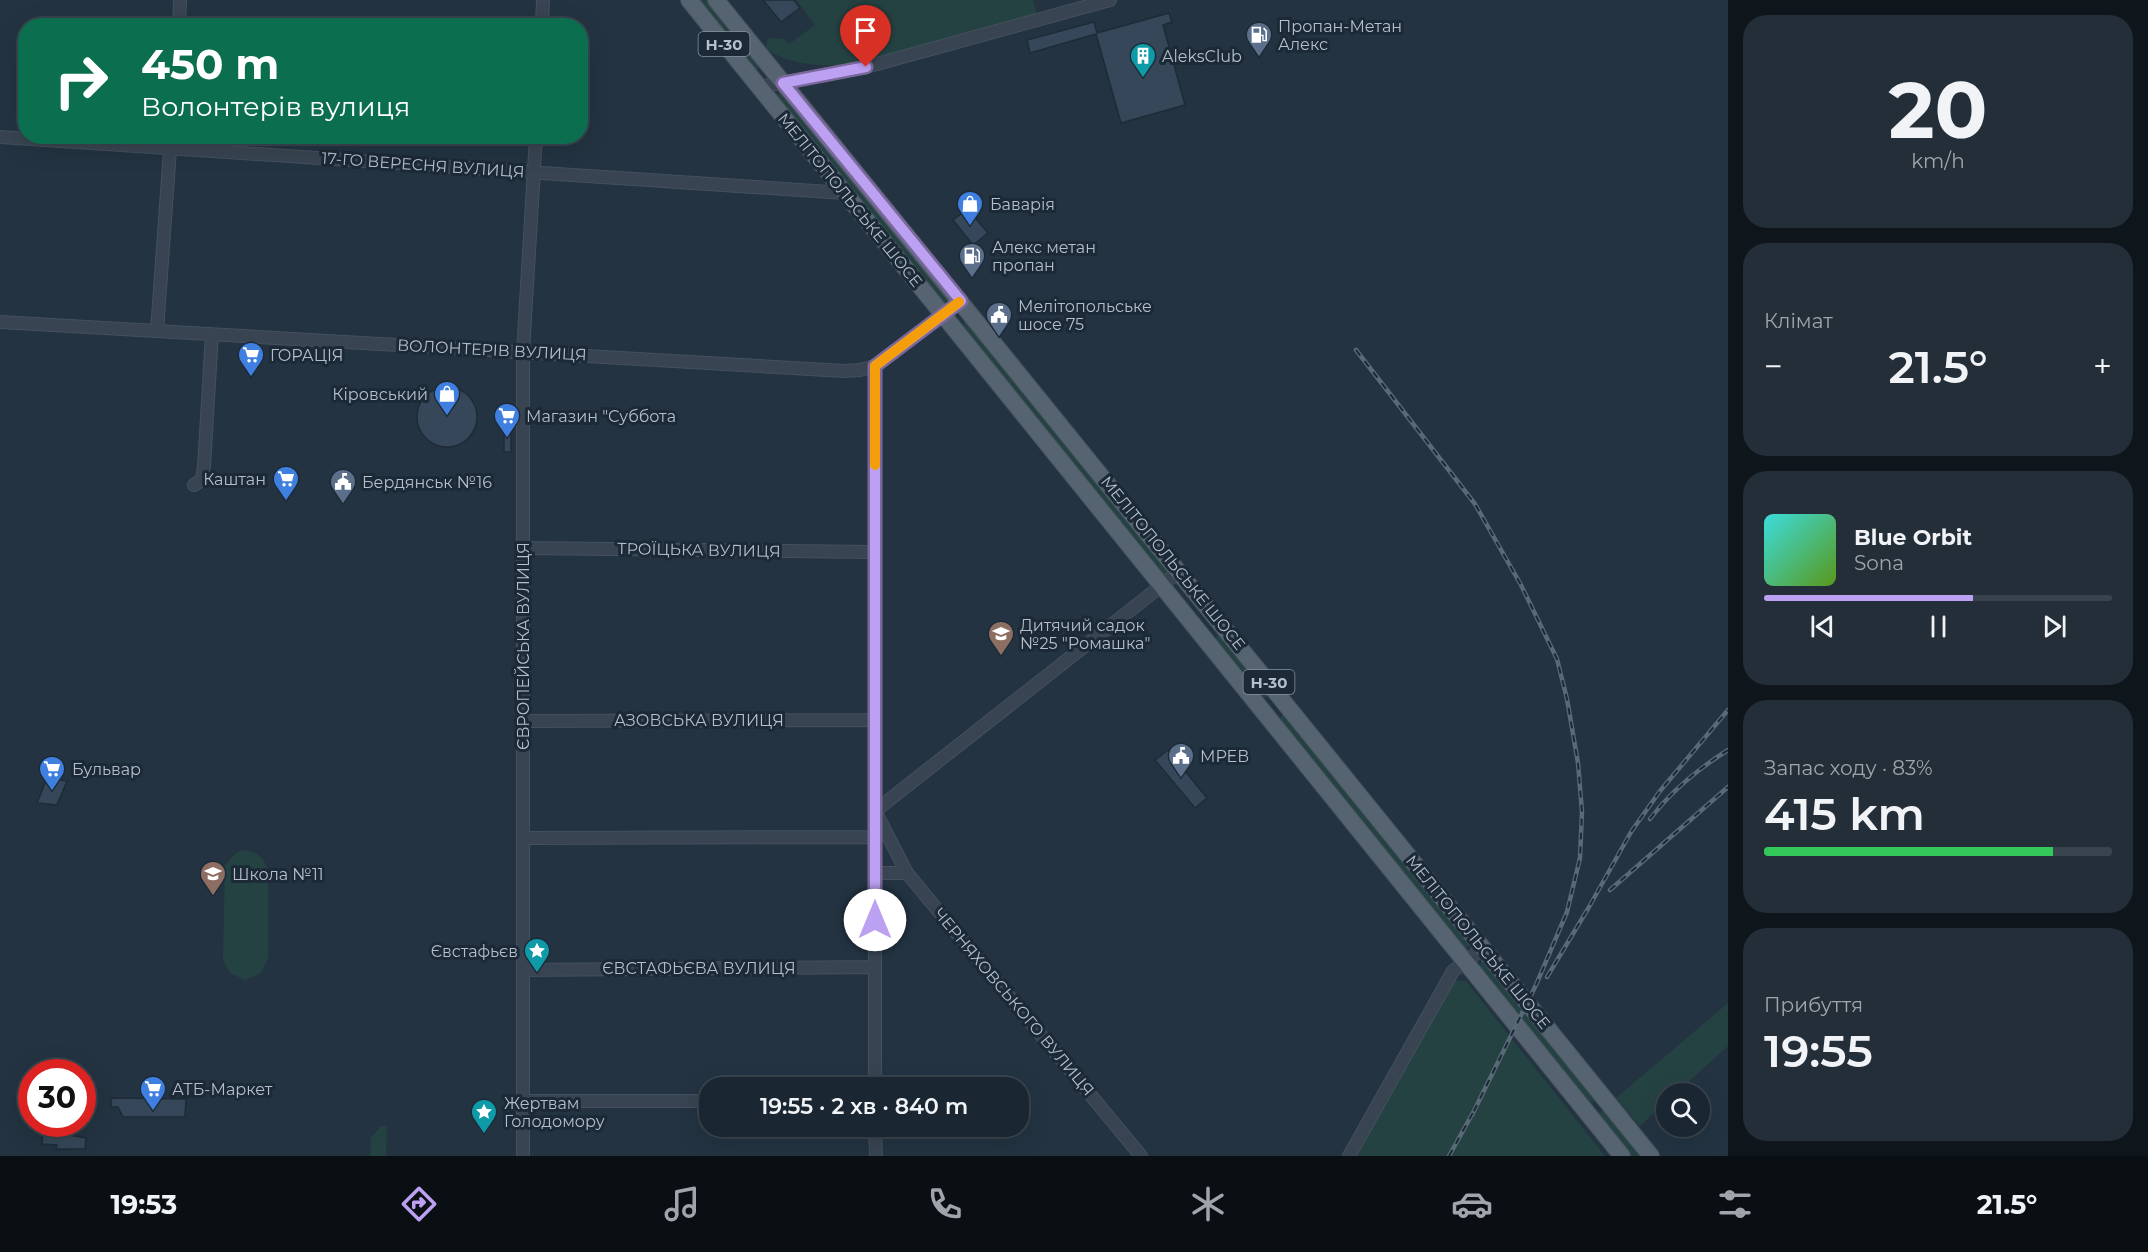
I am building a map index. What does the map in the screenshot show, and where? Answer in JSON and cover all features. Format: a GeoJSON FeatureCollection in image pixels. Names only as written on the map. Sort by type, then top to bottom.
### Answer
{"type":"FeatureCollection","features":[{"type":"Feature","properties":{"kind":"main road","name":"МЕЛІТОПОЛЬСЬКЕ ШОСЕ"},"geometry":{"type":"LineString","coordinates":[[689,0],[1622,1156]]}},
{"type":"Feature","properties":{"kind":"main road","name":"МЕЛІТОПОЛЬСЬКЕ ШОСЕ"},"geometry":{"type":"LineString","coordinates":[[716,0],[1651,1156]]}},
{"type":"Feature","properties":{"kind":"street"},"geometry":{"type":"LineString","coordinates":[[179,18],[180,0]]}},
{"type":"Feature","properties":{"kind":"street"},"geometry":{"type":"LineString","coordinates":[[542,18],[543,0]]}},
{"type":"Feature","properties":{"kind":"street"},"geometry":{"type":"LineString","coordinates":[[759,87],[866,67],[1110,0]]}},
{"type":"Feature","properties":{"kind":"street","name":"17-ГО ВЕРЕСНЯ ВУЛИЦЯ"},"geometry":{"type":"LineString","coordinates":[[0,137],[18,138]]}},
{"type":"Feature","properties":{"kind":"street"},"geometry":{"type":"LineString","coordinates":[[157,331],[171,144]]}},
{"type":"Feature","properties":{"kind":"street","name":"17-ГО ВЕРЕСНЯ ВУЛИЦЯ"},"geometry":{"type":"LineString","coordinates":[[195,144],[534,172],[845,193]]}},
{"type":"Feature","properties":{"kind":"street","name":"ЄВРОПЕЙСЬКА ВУЛИЦЯ"},"geometry":{"type":"LineString","coordinates":[[523,1156],[523,352],[536,144]]}},
{"type":"Feature","properties":{"kind":"street","name":"ВОЛОНТЕРІВ ВУЛИЦЯ"},"geometry":{"type":"LineString","coordinates":[[0,322],[844,371],[875,366],[961,301]]}},
{"type":"Feature","properties":{"kind":"street"},"geometry":{"type":"LineString","coordinates":[[194,485],[202,480],[204,466],[212,334]]}},
{"type":"Feature","properties":{"kind":"street"},"geometry":{"type":"LineString","coordinates":[[875,366],[875,1077]]}},
{"type":"Feature","properties":{"kind":"street","name":"ТРОЇЦЬКА ВУЛИЦЯ"},"geometry":{"type":"LineString","coordinates":[[523,548],[875,552]]}},
{"type":"Feature","properties":{"kind":"street"},"geometry":{"type":"LineString","coordinates":[[875,811],[1180,572]]}},
{"type":"Feature","properties":{"kind":"street","name":"АЗОВСЬКА ВУЛИЦЯ"},"geometry":{"type":"LineString","coordinates":[[523,721],[875,720]]}},
{"type":"Feature","properties":{"kind":"street","name":"ЧЕРНЯХОВСЬКОГО ВУЛИЦЯ"},"geometry":{"type":"LineString","coordinates":[[875,811],[908,873],[1141,1156]]}},
{"type":"Feature","properties":{"kind":"street"},"geometry":{"type":"LineString","coordinates":[[523,838],[875,837]]}},
{"type":"Feature","properties":{"kind":"street"},"geometry":{"type":"LineString","coordinates":[[875,873],[908,873]]}},
{"type":"Feature","properties":{"kind":"street"},"geometry":{"type":"LineString","coordinates":[[1349,1156],[1453,971],[1482,949]]}},
{"type":"Feature","properties":{"kind":"street","name":"ЄВСТАФЬЄВА ВУЛИЦЯ"},"geometry":{"type":"LineString","coordinates":[[523,969],[875,967]]}},
{"type":"Feature","properties":{"kind":"street"},"geometry":{"type":"LineString","coordinates":[[523,1101],[699,1101]]}},
{"type":"Feature","properties":{"kind":"street"},"geometry":{"type":"LineString","coordinates":[[875,1137],[876,1156]]}},
{"type":"Feature","properties":{"kind":"green space"},"geometry":{"type":"Polygon","coordinates":[[[697,0],[709,0],[760,67],[759,69],[755,70],[697,0]]]}},
{"type":"Feature","properties":{"kind":"green space"},"geometry":{"type":"Polygon","coordinates":[[[796,0],[1033,0],[1037,15],[850,65],[817,65],[786,59],[766,49],[769,38],[784,39],[789,44],[815,25],[796,0]]]}},
{"type":"Feature","properties":{"kind":"green space"},"geometry":{"type":"Polygon","coordinates":[[[780,92],[950,301],[948,303],[944,304],[776,96],[780,92]]]}},
{"type":"Feature","properties":{"kind":"green space"},"geometry":{"type":"Polygon","coordinates":[[[965,320],[1171,572],[1165,577],[962,327],[965,320]]]}},
{"type":"Feature","properties":{"kind":"green space"},"geometry":{"type":"Polygon","coordinates":[[[1219,634],[1269,695],[1267,697],[1263,698],[1215,639],[1219,634]]]}},
{"type":"Feature","properties":{"kind":"green space"},"geometry":{"type":"Polygon","coordinates":[[[1283,714],[1470,943],[1468,947],[1464,948],[1280,719],[1283,714]]]}},
{"type":"Feature","properties":{"kind":"green space"},"geometry":{"type":"Polygon","coordinates":[[[245,850],[261,857],[267,868],[268,958],[261,973],[245,980],[230,973],[223,959],[225,865],[237,852],[245,850]]]}},
{"type":"Feature","properties":{"kind":"green space"},"geometry":{"type":"Polygon","coordinates":[[[1482,960],[1596,1100],[1595,1102],[1588,1102],[1479,967],[1482,960]]]}},
{"type":"Feature","properties":{"kind":"green space"},"geometry":{"type":"Polygon","coordinates":[[[1454,981],[1466,981],[1605,1156],[1354,1156],[1454,981]]]}},
{"type":"Feature","properties":{"kind":"green space"},"geometry":{"type":"Polygon","coordinates":[[[1728,1003],[1728,1046],[1687,1083],[1656,1083],[1656,1111],[1640,1126],[1616,1098],[1728,1003]]]}},
{"type":"Feature","properties":{"kind":"green space"},"geometry":{"type":"Polygon","coordinates":[[[1604,1109],[1643,1156],[1631,1156],[1599,1116],[1599,1112],[1604,1109]]]}},
{"type":"Feature","properties":{"kind":"green space"},"geometry":{"type":"Polygon","coordinates":[[[381,1126],[387,1126],[386,1156],[370,1156],[371,1138],[381,1126]]]}},
{"type":"Feature","properties":{"kind":"building"},"geometry":{"type":"Polygon","coordinates":[[[763,0],[794,0],[800,8],[781,22],[763,0]]]}},
{"type":"Feature","properties":{"kind":"building","name":"AleksClub"},"geometry":{"type":"Polygon","coordinates":[[[1169,13],[1172,22],[1163,25],[1185,105],[1121,123],[1096,34],[1030,53],[1027,40],[1094,22],[1097,33],[1169,13]]]}},
{"type":"Feature","properties":{"kind":"building","name":"Баварія"},"geometry":{"type":"Polygon","coordinates":[[[968,209],[988,233],[973,245],[953,220],[968,209]]]}},
{"type":"Feature","properties":{"kind":"building","name":"Кіровський"},"geometry":{"type":"Polygon","coordinates":[[[447,387],[468,396],[477,417],[468,438],[447,447],[426,438],[417,417],[426,396],[447,387]]]}},
{"type":"Feature","properties":{"kind":"building","name":"Магазин \"Суббота"},"geometry":{"type":"Polygon","coordinates":[[[504,427],[511,427],[511,452],[504,452],[504,427]]]}},
{"type":"Feature","properties":{"kind":"building","name":"МРЕВ"},"geometry":{"type":"Polygon","coordinates":[[[1168,750],[1207,798],[1195,808],[1155,760],[1168,750]]]}},
{"type":"Feature","properties":{"kind":"building","name":"Бульвар"},"geometry":{"type":"Polygon","coordinates":[[[47,778],[67,781],[57,805],[37,803],[47,778]]]}},
{"type":"Feature","properties":{"kind":"building","name":"АТБ-Маркет"},"geometry":{"type":"Polygon","coordinates":[[[111,1098],[186,1099],[185,1117],[123,1117],[118,1107],[111,1107],[111,1098]]]}},
{"type":"Feature","properties":{"kind":"building"},"geometry":{"type":"Polygon","coordinates":[[[43,1137],[86,1138],[85,1149],[56,1149],[57,1145],[42,1144],[43,1137]]]}},
{"type":"Feature","properties":{"kind":"railway"},"geometry":{"type":"LineString","coordinates":[[1356,350],[1475,504],[1521,585],[1557,659],[1567,699],[1578,763],[1582,812],[1580,858],[1567,912],[1536,985],[1472,1115]]}},
{"type":"Feature","properties":{"kind":"railway"},"geometry":{"type":"LineString","coordinates":[[1547,977],[1631,832],[1660,791],[1728,710]]}},
{"type":"Feature","properties":{"kind":"railway"},"geometry":{"type":"LineString","coordinates":[[1650,819],[1686,781],[1728,750]]}},
{"type":"Feature","properties":{"kind":"railway"},"geometry":{"type":"LineString","coordinates":[[1610,890],[1728,787]]}},
{"type":"Feature","properties":{"kind":"railway"},"geometry":{"type":"LineString","coordinates":[[1449,1156],[1475,1109]]}},
{"type":"Feature","properties":{"kind":"slow traffic"},"geometry":{"type":"LineString","coordinates":[[875,465],[875,366],[959,302]]}},
{"type":"Feature","properties":{"kind":"place","name":"Пропан-Метан Алекс"},"geometry":{"type":"Point","coordinates":[1259,58]}},
{"type":"Feature","properties":{"kind":"place","name":"AleksClub"},"geometry":{"type":"Point","coordinates":[1143,79]}},
{"type":"Feature","properties":{"kind":"place","name":"Баварія"},"geometry":{"type":"Point","coordinates":[970,227]}},
{"type":"Feature","properties":{"kind":"place","name":"Алекс метан пропан"},"geometry":{"type":"Point","coordinates":[972,279]}},
{"type":"Feature","properties":{"kind":"place","name":"Мелітопольське шосе 75"},"geometry":{"type":"Point","coordinates":[999,338]}},
{"type":"Feature","properties":{"kind":"place","name":"ГОРАЦІЯ"},"geometry":{"type":"Point","coordinates":[251,378]}},
{"type":"Feature","properties":{"kind":"place","name":"Кіровський"},"geometry":{"type":"Point","coordinates":[447,417]}},
{"type":"Feature","properties":{"kind":"place","name":"Магазин \"Суббота"},"geometry":{"type":"Point","coordinates":[507,439]}},
{"type":"Feature","properties":{"kind":"place","name":"Каштан"},"geometry":{"type":"Point","coordinates":[286,502]}},
{"type":"Feature","properties":{"kind":"place","name":"Бердянськ №16"},"geometry":{"type":"Point","coordinates":[343,505]}},
{"type":"Feature","properties":{"kind":"place","name":"Дитячий садок №25 \"Ромашка\""},"geometry":{"type":"Point","coordinates":[1001,657]}},
{"type":"Feature","properties":{"kind":"place","name":"МРЕВ"},"geometry":{"type":"Point","coordinates":[1181,779]}},
{"type":"Feature","properties":{"kind":"place","name":"Бульвар"},"geometry":{"type":"Point","coordinates":[52,792]}},
{"type":"Feature","properties":{"kind":"place","name":"Школа №11"},"geometry":{"type":"Point","coordinates":[213,897]}},
{"type":"Feature","properties":{"kind":"place","name":"Євстафьєв"},"geometry":{"type":"Point","coordinates":[537,974]}},
{"type":"Feature","properties":{"kind":"place","name":"АТБ-Маркет"},"geometry":{"type":"Point","coordinates":[153,1112]}},
{"type":"Feature","properties":{"kind":"place","name":"Жертвам Голодомору"},"geometry":{"type":"Point","coordinates":[484,1135]}},
{"type":"Feature","properties":{"kind":"route"},"geometry":{"type":"LineString","coordinates":[[866,67],[783,83],[961,301],[875,366],[875,920]]}}]}
